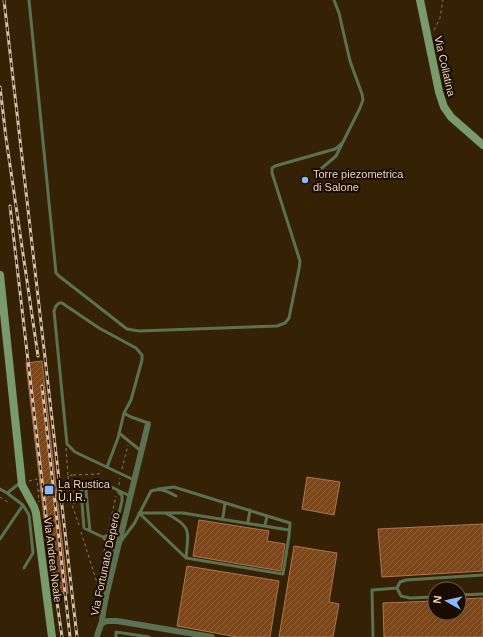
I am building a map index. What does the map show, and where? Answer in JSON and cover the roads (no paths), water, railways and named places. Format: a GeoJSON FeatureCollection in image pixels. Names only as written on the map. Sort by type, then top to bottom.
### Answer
{"type":"FeatureCollection","features":[{"type":"Feature","properties":{"kind":"street","name":"Via Collatina"},"geometry":{"type":"LineString","coordinates":[[420,0],[439,92],[444,107],[451,117],[483,145]]}},
{"type":"Feature","properties":{"kind":"street","name":"Via Andrea Noale"},"geometry":{"type":"LineString","coordinates":[[0,275],[21,482],[24,491],[36,513],[52,637]]}},
{"type":"Feature","properties":{"kind":"street","name":"Via Fortunato Depero"},"geometry":{"type":"LineString","coordinates":[[102,623],[102,612],[148,424]]}},
{"type":"Feature","properties":{"kind":"street","name":"Via Fortunato Depero"},"geometry":{"type":"LineString","coordinates":[[102,623],[106,620],[113,620],[193,635],[212,637]]}},
{"type":"Feature","properties":{"kind":"street"},"geometry":{"type":"LineString","coordinates":[[97,637],[98,630],[102,623]]}},
{"type":"Feature","properties":{"kind":"lane"},"geometry":{"type":"LineString","coordinates":[[29,0],[55,270],[59,276],[127,329],[139,331],[277,326],[286,323],[289,318],[300,263],[272,173],[272,168],[335,149],[343,142]]}},
{"type":"Feature","properties":{"kind":"lane"},"geometry":{"type":"LineString","coordinates":[[316,173],[334,158],[360,108],[363,96],[350,61],[339,13],[334,0]]}},
{"type":"Feature","properties":{"kind":"lane"},"geometry":{"type":"LineString","coordinates":[[107,467],[119,433],[124,413],[131,400],[142,360],[141,353],[136,348],[99,328],[62,303],[58,304],[54,311],[67,444],[75,452],[134,480]]}},
{"type":"Feature","properties":{"kind":"lane"},"geometry":{"type":"LineString","coordinates":[[124,413],[148,424]]}},
{"type":"Feature","properties":{"kind":"lane"},"geometry":{"type":"LineString","coordinates":[[119,433],[141,451]]}},
{"type":"Feature","properties":{"kind":"lane"},"geometry":{"type":"LineString","coordinates":[[117,552],[103,537],[84,528],[81,491],[82,487],[88,483],[96,481],[130,496]]}},
{"type":"Feature","properties":{"kind":"lane"},"geometry":{"type":"LineString","coordinates":[[7,493],[21,482]]}},
{"type":"Feature","properties":{"kind":"lane"},"geometry":{"type":"LineString","coordinates":[[88,483],[86,491],[90,531]]}},
{"type":"Feature","properties":{"kind":"lane"},"geometry":{"type":"LineString","coordinates":[[119,544],[134,524],[139,514],[151,491],[174,487],[290,523],[283,574],[186,558],[139,514]]}},
{"type":"Feature","properties":{"kind":"lane"},"geometry":{"type":"LineString","coordinates":[[0,489],[23,505],[29,515],[32,553],[24,568]]}},
{"type":"Feature","properties":{"kind":"lane"},"geometry":{"type":"LineString","coordinates":[[158,489],[176,496]]}},
{"type":"Feature","properties":{"kind":"lane"},"geometry":{"type":"LineString","coordinates":[[103,537],[115,531],[122,496],[118,490]]}},
{"type":"Feature","properties":{"kind":"lane"},"geometry":{"type":"LineString","coordinates":[[223,518],[225,503]]}},
{"type":"Feature","properties":{"kind":"lane"},"geometry":{"type":"LineString","coordinates":[[0,539],[23,505]]}},
{"type":"Feature","properties":{"kind":"lane"},"geometry":{"type":"LineString","coordinates":[[248,522],[250,510]]}},
{"type":"Feature","properties":{"kind":"lane"},"geometry":{"type":"LineString","coordinates":[[139,514],[183,514],[289,530]]}},
{"type":"Feature","properties":{"kind":"lane"},"geometry":{"type":"LineString","coordinates":[[165,514],[180,521],[188,532],[186,558]]}},
{"type":"Feature","properties":{"kind":"lane"},"geometry":{"type":"LineString","coordinates":[[266,525],[267,516]]}},
{"type":"Feature","properties":{"kind":"lane"},"geometry":{"type":"LineString","coordinates":[[397,588],[400,582],[406,580],[483,575]]}},
{"type":"Feature","properties":{"kind":"lane"},"geometry":{"type":"LineString","coordinates":[[397,588],[401,596],[410,598],[427,597]]}},
{"type":"Feature","properties":{"kind":"lane"},"geometry":{"type":"LineString","coordinates":[[373,637],[372,590],[397,588]]}},
{"type":"Feature","properties":{"kind":"lane"},"geometry":{"type":"LineString","coordinates":[[467,595],[483,594]]}},
{"type":"Feature","properties":{"kind":"lane"},"geometry":{"type":"LineString","coordinates":[[116,637],[116,632],[133,636],[149,637]]}},
{"type":"Feature","properties":{"kind":"railway"},"geometry":{"type":"LineString","coordinates":[[4,0],[77,637]]}},
{"type":"Feature","properties":{"kind":"railway"},"geometry":{"type":"LineString","coordinates":[[0,87],[38,356]]}},
{"type":"Feature","properties":{"kind":"railway"},"geometry":{"type":"LineString","coordinates":[[10,206],[52,567],[62,637]]}},
{"type":"Feature","properties":{"kind":"railway"},"geometry":{"type":"LineString","coordinates":[[42,386],[70,637]]}},
{"type":"Feature","properties":{"kind":"place","name":"Torre piezometrica di Salone"},"geometry":{"type":"Point","coordinates":[305,180]}},
{"type":"Feature","properties":{"kind":"place","name":"La Rustica U.I.R."},"geometry":{"type":"Point","coordinates":[49,490]}}]}
